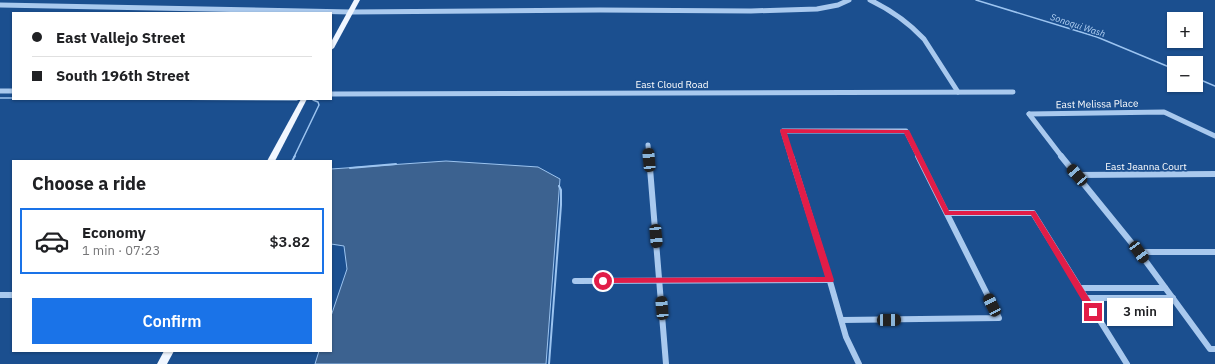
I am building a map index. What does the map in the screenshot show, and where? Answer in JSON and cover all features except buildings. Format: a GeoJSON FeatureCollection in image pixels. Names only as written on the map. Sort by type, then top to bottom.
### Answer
{"type":"FeatureCollection","features":[{"type":"Feature","properties":{"kind":"main road"},"geometry":{"type":"LineString","coordinates":[[332,46],[357,0]]}},
{"type":"Feature","properties":{"kind":"main road"},"geometry":{"type":"LineString","coordinates":[[272,160],[303,100]]}},
{"type":"Feature","properties":{"kind":"main road"},"geometry":{"type":"LineString","coordinates":[[162,364],[168,352]]}},
{"type":"Feature","properties":{"kind":"street"},"geometry":{"type":"LineString","coordinates":[[0,5],[351,12],[817,10],[838,5],[849,0]]}},
{"type":"Feature","properties":{"kind":"street"},"geometry":{"type":"LineString","coordinates":[[870,0],[891,11],[917,31],[924,39],[958,92]]}},
{"type":"Feature","properties":{"kind":"street"},"geometry":{"type":"LineString","coordinates":[[0,91],[12,91]]}},
{"type":"Feature","properties":{"kind":"street","name":"East Cloud Road"},"geometry":{"type":"LineString","coordinates":[[332,94],[1013,92]]}},
{"type":"Feature","properties":{"kind":"street","name":"East Melissa Place"},"geometry":{"type":"LineString","coordinates":[[1077,175],[1056,152],[1029,114],[1164,112],[1215,136]]}},
{"type":"Feature","properties":{"kind":"street"},"geometry":{"type":"LineString","coordinates":[[842,320],[999,318],[906,131],[783,131],[842,320],[858,364]]}},
{"type":"Feature","properties":{"kind":"street"},"geometry":{"type":"LineString","coordinates":[[648,145],[666,364]]}},
{"type":"Feature","properties":{"kind":"street","name":"East Jeanna Court"},"geometry":{"type":"LineString","coordinates":[[1077,175],[1215,174]]}},
{"type":"Feature","properties":{"kind":"street"},"geometry":{"type":"LineString","coordinates":[[1077,175],[1139,252],[1213,349]]}},
{"type":"Feature","properties":{"kind":"street"},"geometry":{"type":"LineString","coordinates":[[947,213],[1033,213],[1126,364]]}},
{"type":"Feature","properties":{"kind":"street"},"geometry":{"type":"LineString","coordinates":[[1139,252],[1215,252]]}},
{"type":"Feature","properties":{"kind":"street"},"geometry":{"type":"LineString","coordinates":[[575,281],[830,280]]}},
{"type":"Feature","properties":{"kind":"street"},"geometry":{"type":"LineString","coordinates":[[1079,288],[1165,288]]}},
{"type":"Feature","properties":{"kind":"street"},"geometry":{"type":"LineString","coordinates":[[1140,288],[1147,298]]}},
{"type":"Feature","properties":{"kind":"street"},"geometry":{"type":"LineString","coordinates":[[0,295],[12,295]]}},
{"type":"Feature","properties":{"kind":"street"},"geometry":{"type":"LineString","coordinates":[[1085,298],[1173,298]]}},
{"type":"Feature","properties":{"kind":"water"},"geometry":{"type":"Polygon","coordinates":[[[446,161],[538,167],[560,179],[546,364],[315,364],[319,352],[332,352],[332,313],[347,269],[344,246],[332,244],[332,169],[446,161]]]}},
{"type":"Feature","properties":{"kind":"waterway","name":"Sonoqui Wash"},"geometry":{"type":"LineString","coordinates":[[976,0],[1097,37],[1167,66]]}},
{"type":"Feature","properties":{"kind":"waterway","name":"Sonoqui Wash"},"geometry":{"type":"LineString","coordinates":[[1203,81],[1215,86]]}},
{"type":"Feature","properties":{"kind":"waterway"},"geometry":{"type":"LineString","coordinates":[[0,98],[12,98]]}},
{"type":"Feature","properties":{"kind":"waterway"},"geometry":{"type":"LineString","coordinates":[[294,157],[319,105],[318,102],[313,100]]}},
{"type":"Feature","properties":{"kind":"waterway"},"geometry":{"type":"LineString","coordinates":[[293,160],[295,156]]}},
{"type":"Feature","properties":{"kind":"waterway"},"geometry":{"type":"LineString","coordinates":[[350,168],[396,164]]}},
{"type":"Feature","properties":{"kind":"waterway"},"geometry":{"type":"LineString","coordinates":[[549,364],[561,205],[561,190],[559,186]]}},
{"type":"Feature","properties":{"kind":"route"},"geometry":{"type":"LineString","coordinates":[[603,281],[830,280],[783,131],[906,131],[947,213],[1033,213],[1093,312]]}}]}
